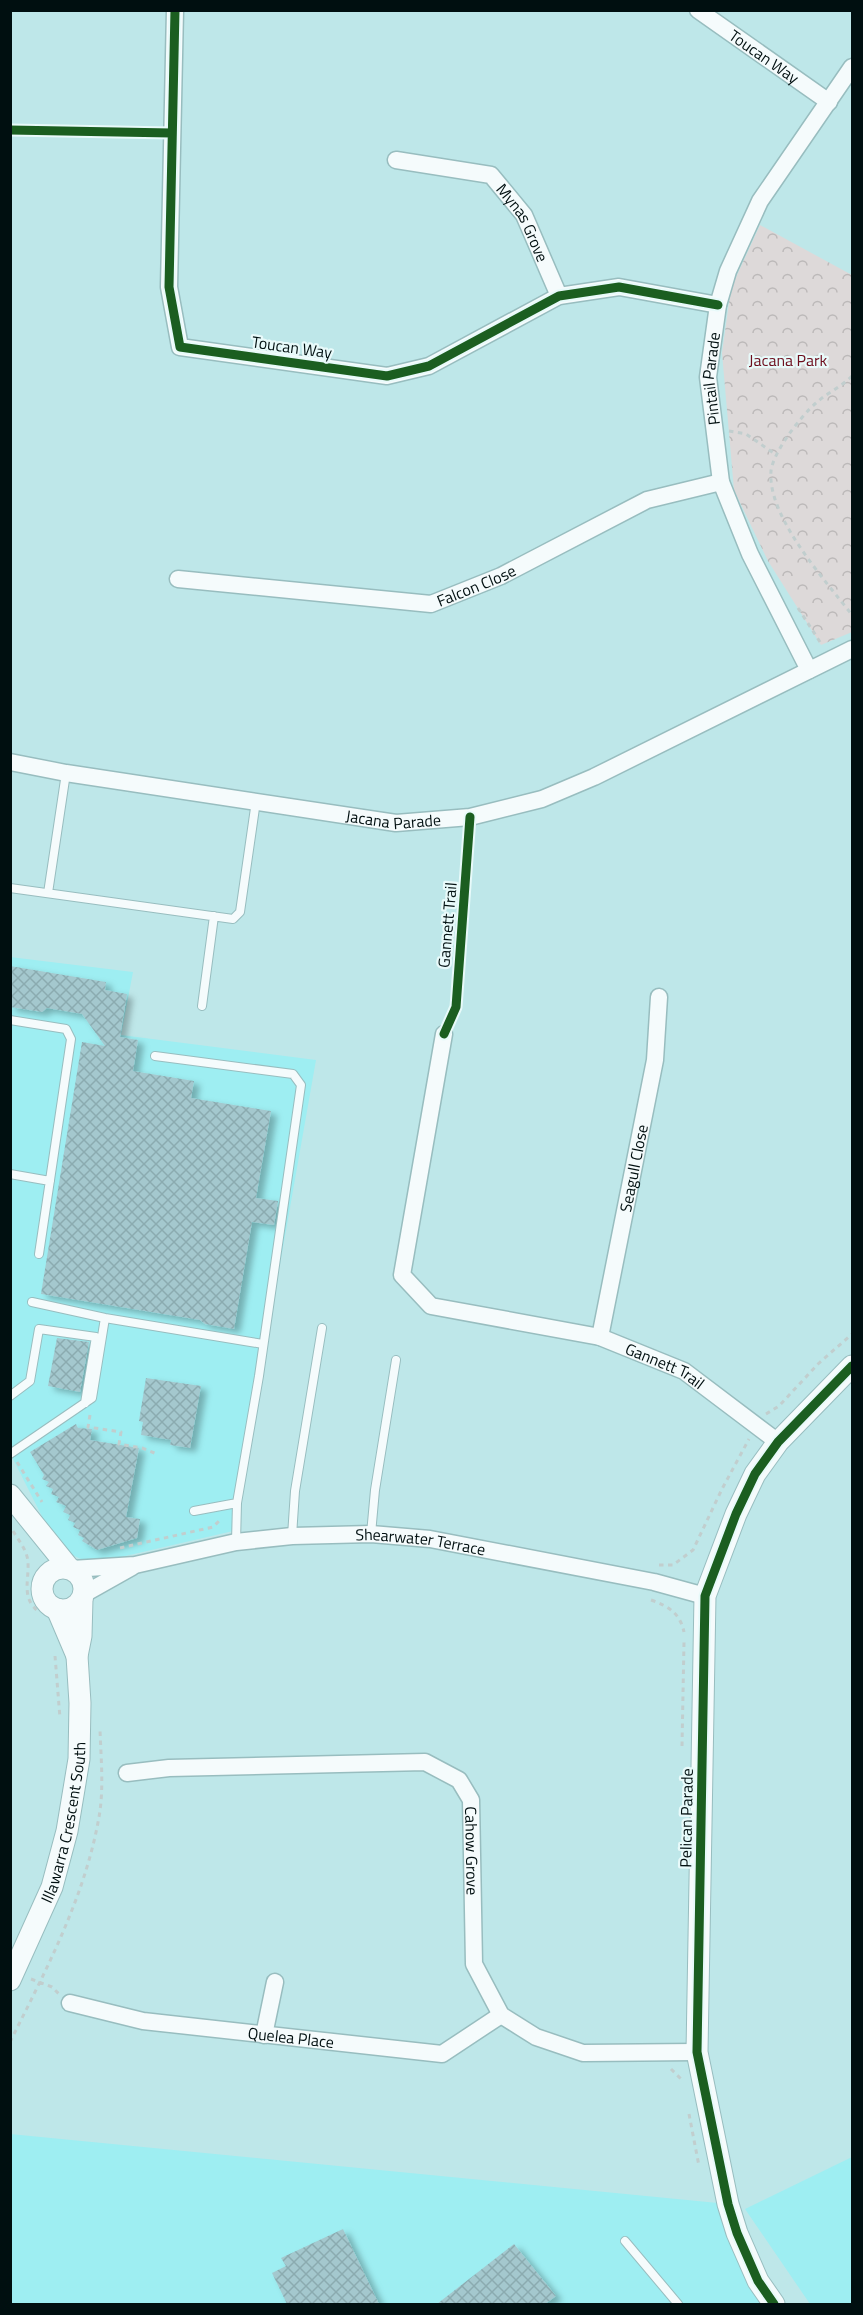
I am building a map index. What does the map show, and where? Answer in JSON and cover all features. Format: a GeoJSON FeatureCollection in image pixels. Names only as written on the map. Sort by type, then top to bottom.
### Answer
{"type":"FeatureCollection","features":[{"type":"Feature","properties":{"kind":"street","name":"Toucan Way"},"geometry":{"type":"LineString","coordinates":[[175,10],[169,287],[180,347],[387,376],[429,366],[559,296],[619,288],[718,305]]}},
{"type":"Feature","properties":{"kind":"street","name":"Toucan Way"},"geometry":{"type":"LineString","coordinates":[[698,10],[829,102]]}},
{"type":"Feature","properties":{"kind":"street","name":"Pintail Parade"},"geometry":{"type":"LineString","coordinates":[[809,670],[750,554],[721,482],[708,377],[718,305],[728,271],[760,201],[852,67]]}},
{"type":"Feature","properties":{"kind":"street","name":"Mynas Grove"},"geometry":{"type":"LineString","coordinates":[[396,159],[491,175],[524,215],[559,296]]}},
{"type":"Feature","properties":{"kind":"street","name":"Falcon Close"},"geometry":{"type":"LineString","coordinates":[[178,579],[430,604],[501,576],[647,500],[721,482]]}},
{"type":"Feature","properties":{"kind":"street","name":"Jacana Parade"},"geometry":{"type":"LineString","coordinates":[[10,762],[66,773],[396,822],[470,817],[542,799],[594,777],[847,652]]}},
{"type":"Feature","properties":{"kind":"street","name":"Seagull Close"},"geometry":{"type":"LineString","coordinates":[[600,1337],[655,1060],[659,997]]}},
{"type":"Feature","properties":{"kind":"street","name":"Gannett Trail"},"geometry":{"type":"LineString","coordinates":[[444,1034],[402,1275],[430,1306],[600,1337],[684,1371],[778,1442]]}},
{"type":"Feature","properties":{"kind":"street","name":"Pelican Parade"},"geometry":{"type":"LineString","coordinates":[[774,2304],[758,2281],[734,2223],[697,2052],[705,1596],[735,1514],[755,1474],[778,1442],[852,1366]]}},
{"type":"Feature","properties":{"kind":"street"},"geometry":{"type":"LineString","coordinates":[[10,1495],[19,1523],[47,1575]]}},
{"type":"Feature","properties":{"kind":"street"},"geometry":{"type":"LineString","coordinates":[[19,1523],[70,1569],[80,1575],[84,1584],[83,1597],[66,1610],[49,1612],[43,1597],[42,1586],[47,1575],[57,1568],[70,1569]]}},
{"type":"Feature","properties":{"kind":"street","name":"Shearwater Terrace"},"geometry":{"type":"LineString","coordinates":[[70,1569],[135,1565],[236,1542],[292,1536],[370,1534],[430,1539],[654,1582],[705,1596]]}},
{"type":"Feature","properties":{"kind":"street","name":"Shearwater Terrace"},"geometry":{"type":"LineString","coordinates":[[83,1597],[135,1565]]}},
{"type":"Feature","properties":{"kind":"street","name":"Illawarra Crescent South"},"geometry":{"type":"LineString","coordinates":[[19,1979],[52,1887],[67,1831],[79,1759],[80,1703],[77,1656],[81,1636],[83,1597]]}},
{"type":"Feature","properties":{"kind":"street","name":"Illawarra Crescent South"},"geometry":{"type":"LineString","coordinates":[[49,1612],[77,1656]]}},
{"type":"Feature","properties":{"kind":"street","name":"Cahow Grove"},"geometry":{"type":"LineString","coordinates":[[127,1773],[169,1768],[426,1762],[459,1780],[471,1800],[474,1964],[501,2015],[536,2037],[583,2053],[697,2052]]}},
{"type":"Feature","properties":{"kind":"street"},"geometry":{"type":"LineString","coordinates":[[264,2035],[274,1982]]}},
{"type":"Feature","properties":{"kind":"street","name":"Quelea Place"},"geometry":{"type":"LineString","coordinates":[[70,2003],[143,2021],[442,2054],[501,2015]]}},
{"type":"Feature","properties":{"kind":"lane"},"geometry":{"type":"LineString","coordinates":[[48,893],[66,773]]}},
{"type":"Feature","properties":{"kind":"lane"},"geometry":{"type":"LineString","coordinates":[[10,888],[233,919],[240,912],[256,801]]}},
{"type":"Feature","properties":{"kind":"lane"},"geometry":{"type":"LineString","coordinates":[[202,1006],[214,916]]}},
{"type":"Feature","properties":{"kind":"lane"},"geometry":{"type":"LineString","coordinates":[[10,1020],[66,1029],[71,1039],[39,1254]]}},
{"type":"Feature","properties":{"kind":"lane"},"geometry":{"type":"LineString","coordinates":[[155,1056],[293,1074],[301,1085],[237,1503],[236,1542]]}},
{"type":"Feature","properties":{"kind":"lane"},"geometry":{"type":"LineString","coordinates":[[10,1174],[50,1180]]}},
{"type":"Feature","properties":{"kind":"lane"},"geometry":{"type":"LineString","coordinates":[[32,1302],[263,1344]]}},
{"type":"Feature","properties":{"kind":"lane"},"geometry":{"type":"LineString","coordinates":[[10,1454],[89,1400],[105,1317]]}},
{"type":"Feature","properties":{"kind":"lane"},"geometry":{"type":"LineString","coordinates":[[292,1536],[295,1491],[322,1328]]}},
{"type":"Feature","properties":{"kind":"lane"},"geometry":{"type":"LineString","coordinates":[[10,1396],[30,1381],[39,1329],[96,1336],[89,1400]]}},
{"type":"Feature","properties":{"kind":"lane"},"geometry":{"type":"LineString","coordinates":[[370,1534],[396,1360]]}},
{"type":"Feature","properties":{"kind":"lane"},"geometry":{"type":"LineString","coordinates":[[194,1511],[237,1503]]}},
{"type":"Feature","properties":{"kind":"lane"},"geometry":{"type":"LineString","coordinates":[[625,2241],[678,2304]]}},
{"type":"Feature","properties":{"kind":"path"},"geometry":{"type":"LineString","coordinates":[[852,376],[815,404],[775,454],[771,472],[780,511],[802,551],[852,615]]}},
{"type":"Feature","properties":{"kind":"path"},"geometry":{"type":"LineString","coordinates":[[728,420],[731,443]]}},
{"type":"Feature","properties":{"kind":"path"},"geometry":{"type":"LineString","coordinates":[[729,431],[746,434],[775,454]]}},
{"type":"Feature","properties":{"kind":"path"},"geometry":{"type":"LineString","coordinates":[[792,598],[821,645],[837,643],[847,652]]}},
{"type":"Feature","properties":{"kind":"path"},"geometry":{"type":"LineString","coordinates":[[846,608],[852,604]]}},
{"type":"Feature","properties":{"kind":"path"},"geometry":{"type":"LineString","coordinates":[[758,1426],[769,1410],[779,1406],[818,1364],[852,1334]]}},
{"type":"Feature","properties":{"kind":"path"},"geometry":{"type":"LineString","coordinates":[[89,1400],[88,1426],[121,1432],[119,1444],[158,1454]]}},
{"type":"Feature","properties":{"kind":"path"},"geometry":{"type":"LineString","coordinates":[[19,1523],[27,1556],[27,1596],[32,1607],[49,1612]]}},
{"type":"Feature","properties":{"kind":"path"},"geometry":{"type":"LineString","coordinates":[[646,1598],[672,1609],[679,1617],[684,1632],[682,1746]]}},
{"type":"Feature","properties":{"kind":"path"},"geometry":{"type":"LineString","coordinates":[[55,1653],[60,1719]]}},
{"type":"Feature","properties":{"kind":"path"},"geometry":{"type":"LineString","coordinates":[[10,2042],[68,1923],[99,1817],[100,1719]]}},
{"type":"Feature","properties":{"kind":"path"},"geometry":{"type":"LineString","coordinates":[[19,1979],[40,1982],[52,1987],[70,2003]]}},
{"type":"Feature","properties":{"kind":"path"},"geometry":{"type":"LineString","coordinates":[[664,2066],[680,2076],[686,2087]]}},
{"type":"Feature","properties":{"kind":"path"},"geometry":{"type":"LineString","coordinates":[[688,2111],[699,2166]]}},
{"type":"Feature","properties":{"kind":"shaded area"},"geometry":{"type":"Polygon","coordinates":[[[10,957],[133,972],[121,1035],[316,1060],[233,1531],[91,1564],[58,1548],[11,1455],[10,957]]]}},
{"type":"Feature","properties":{"kind":"shaded area"},"geometry":{"type":"Polygon","coordinates":[[[10,2134],[728,2204],[777,2304],[11,2304],[10,2134]]]}},
{"type":"Feature","properties":{"kind":"shaded area"},"geometry":{"type":"Polygon","coordinates":[[[852,2157],[852,2304],[810,2304],[745,2209],[852,2157]]]}},
{"type":"Feature","properties":{"kind":"green space","name":"Jacana Park"},"geometry":{"type":"Polygon","coordinates":[[[760,225],[852,275],[852,632],[821,645],[768,561],[734,490],[722,353],[731,288],[760,225]]]}},
{"type":"Feature","properties":{"kind":"building"},"geometry":{"type":"Polygon","coordinates":[[[10,966],[106,982],[105,990],[127,994],[120,1037],[138,1040],[133,1071],[194,1081],[191,1098],[271,1111],[256,1198],[278,1201],[274,1225],[252,1222],[234,1329],[205,1324],[200,1320],[41,1294],[82,1042],[105,1046],[82,1014],[47,1008],[42,1012],[10,1007],[10,966]]]}},
{"type":"Feature","properties":{"kind":"building"},"geometry":{"type":"Polygon","coordinates":[[[57,1338],[89,1342],[80,1392],[48,1386],[57,1338]]]}},
{"type":"Feature","properties":{"kind":"building"},"geometry":{"type":"Polygon","coordinates":[[[146,1378],[201,1386],[190,1448],[170,1445],[171,1440],[141,1435],[143,1422],[139,1421],[146,1378]]]}},
{"type":"Feature","properties":{"kind":"building"},"geometry":{"type":"Polygon","coordinates":[[[76,1424],[78,1428],[92,1429],[90,1440],[139,1448],[126,1517],[140,1519],[137,1538],[97,1550],[82,1541],[84,1538],[78,1535],[80,1530],[73,1527],[75,1523],[68,1520],[70,1515],[63,1512],[66,1506],[56,1502],[59,1497],[51,1494],[53,1489],[46,1486],[49,1482],[42,1479],[44,1475],[30,1452],[76,1424]]]}},
{"type":"Feature","properties":{"kind":"building"},"geometry":{"type":"Polygon","coordinates":[[[343,2229],[379,2304],[287,2304],[272,2273],[286,2266],[281,2258],[343,2229]]]}},
{"type":"Feature","properties":{"kind":"building"},"geometry":{"type":"Polygon","coordinates":[[[514,2244],[556,2296],[545,2304],[437,2304],[514,2244]]]}},
{"type":"Feature","properties":{"kind":"cycle path"},"geometry":{"type":"LineString","coordinates":[[175,10],[169,287],[180,347],[387,376],[429,366],[559,296],[619,287],[718,305]]}},
{"type":"Feature","properties":{"kind":"cycle path"},"geometry":{"type":"LineString","coordinates":[[10,130],[171,133]]}},
{"type":"Feature","properties":{"kind":"cycle path"},"geometry":{"type":"LineString","coordinates":[[444,1034],[456,1007],[470,817]]}},
{"type":"Feature","properties":{"kind":"cycle path"},"geometry":{"type":"LineString","coordinates":[[774,2304],[758,2281],[737,2233],[728,2204],[697,2052],[705,1596],[736,1514],[755,1474],[778,1442],[852,1366]]}}]}
